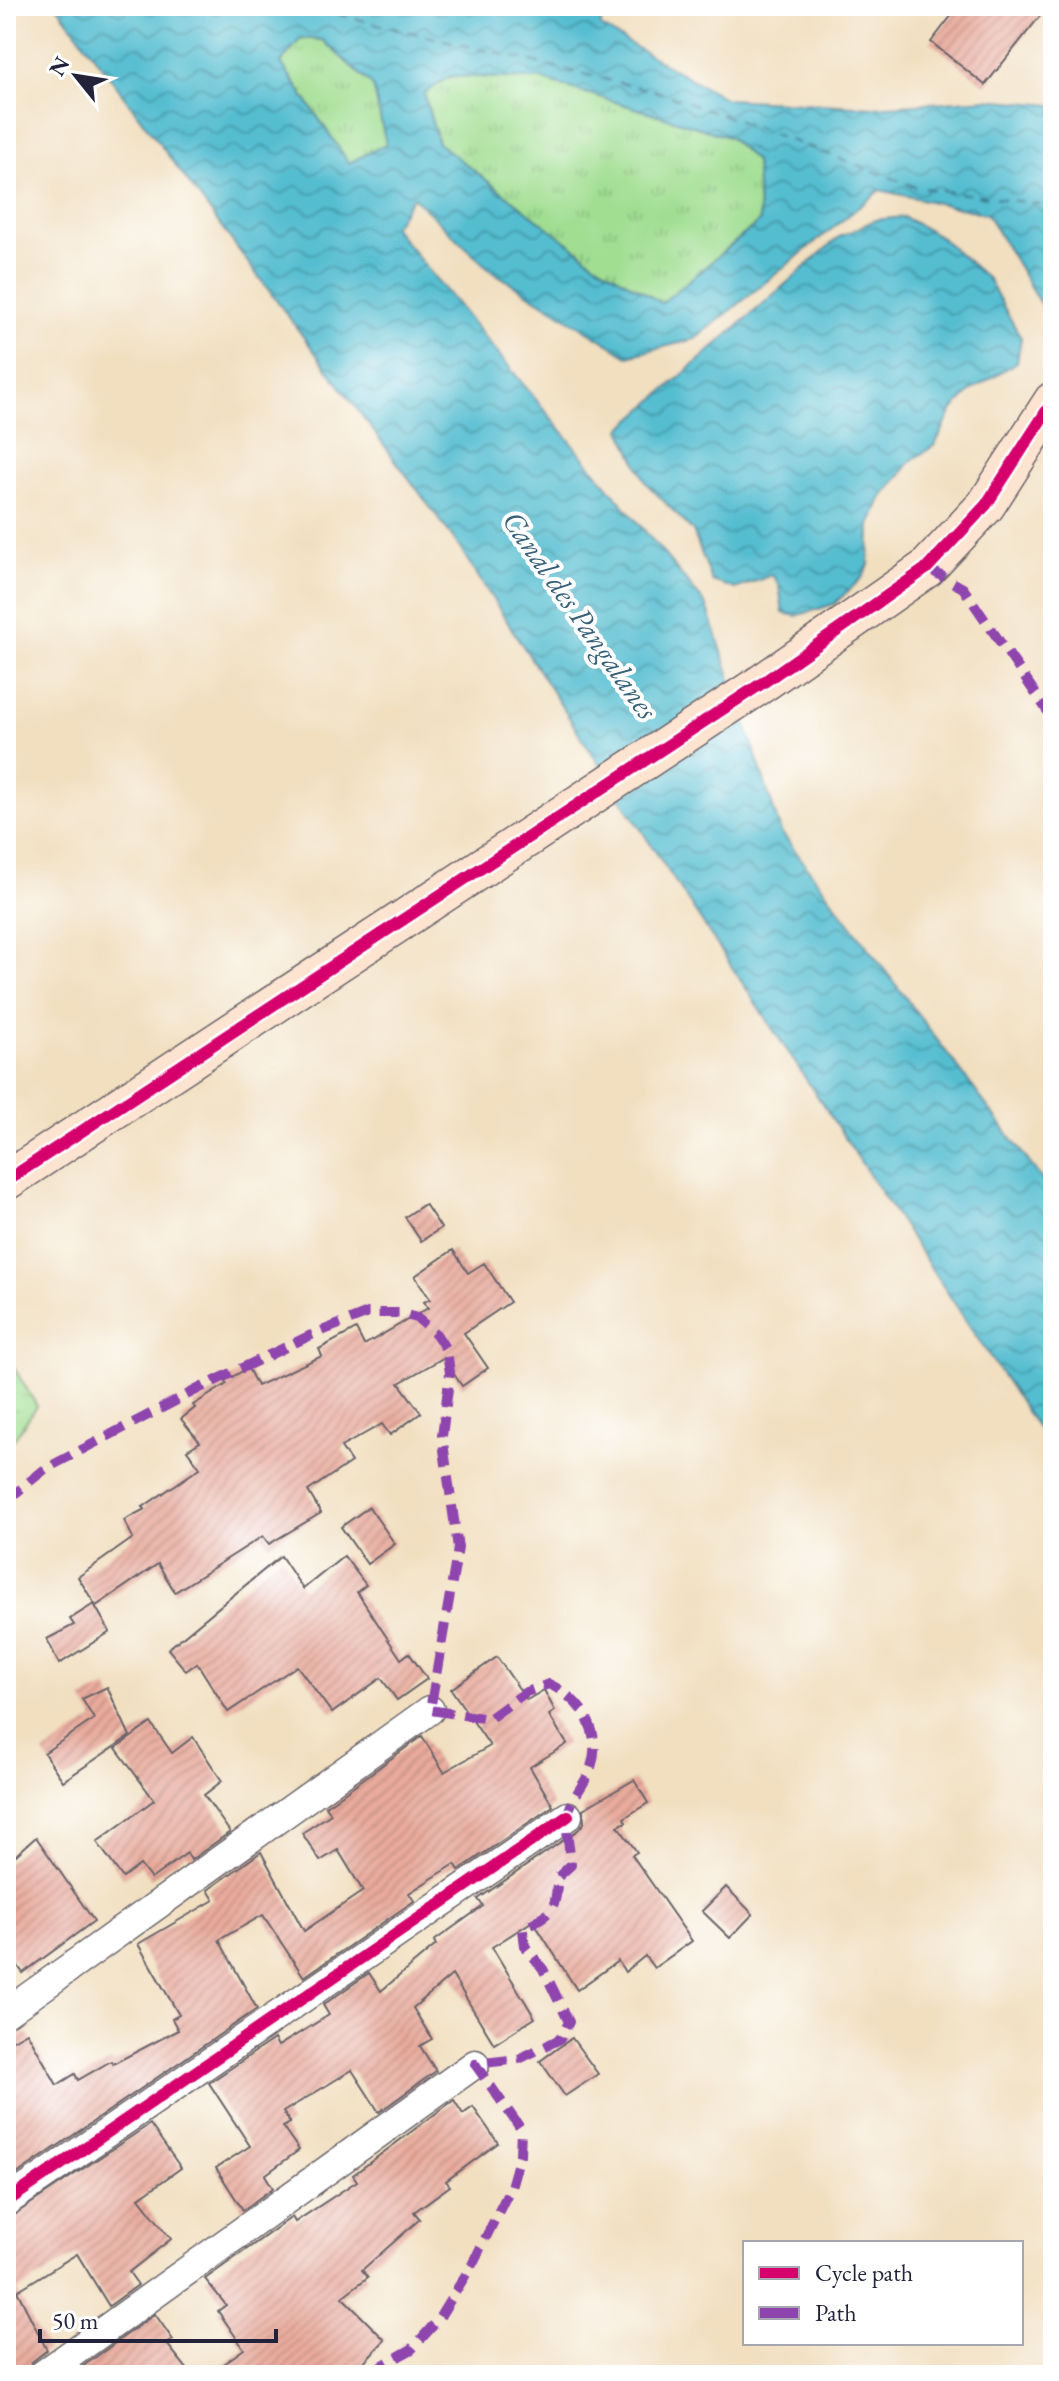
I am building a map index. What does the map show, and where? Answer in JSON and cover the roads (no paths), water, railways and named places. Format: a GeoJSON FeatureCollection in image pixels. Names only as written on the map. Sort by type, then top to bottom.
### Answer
{"type":"FeatureCollection","features":[{"type":"Feature","properties":{"kind":"street"},"geometry":{"type":"LineString","coordinates":[[6,1181],[764,682],[927,568],[986,505],[1048,409]]}},
{"type":"Feature","properties":{"kind":"street"},"geometry":{"type":"LineString","coordinates":[[6,2013],[430,1710]]}},
{"type":"Feature","properties":{"kind":"street"},"geometry":{"type":"LineString","coordinates":[[6,2202],[568,1816]]}},
{"type":"Feature","properties":{"kind":"street"},"geometry":{"type":"LineString","coordinates":[[42,2375],[475,2064]]}},
{"type":"Feature","properties":{"kind":"water","name":"Canal des Pangalanes"},"geometry":{"type":"Polygon","coordinates":[[[57,6],[601,6],[601,27],[726,99],[874,107],[986,99],[1053,105],[1053,316],[1039,302],[987,214],[880,190],[695,339],[628,356],[490,270],[413,197],[393,227],[707,606],[781,832],[1053,1194],[1053,1452],[651,845],[454,539],[57,6]],[[301,38],[281,63],[349,163],[386,144],[373,86],[322,40],[301,38]],[[450,76],[424,94],[438,143],[595,263],[662,303],[760,221],[755,161],[729,137],[541,79],[450,76]]]}},
{"type":"Feature","properties":{"kind":"water"},"geometry":{"type":"Polygon","coordinates":[[[903,217],[938,235],[988,279],[1021,338],[1017,362],[972,390],[953,409],[935,445],[912,460],[880,501],[870,526],[869,565],[863,577],[834,604],[796,616],[783,613],[779,585],[772,575],[735,589],[712,581],[693,531],[646,483],[621,429],[839,237],[875,220],[903,217]]]}}]}
